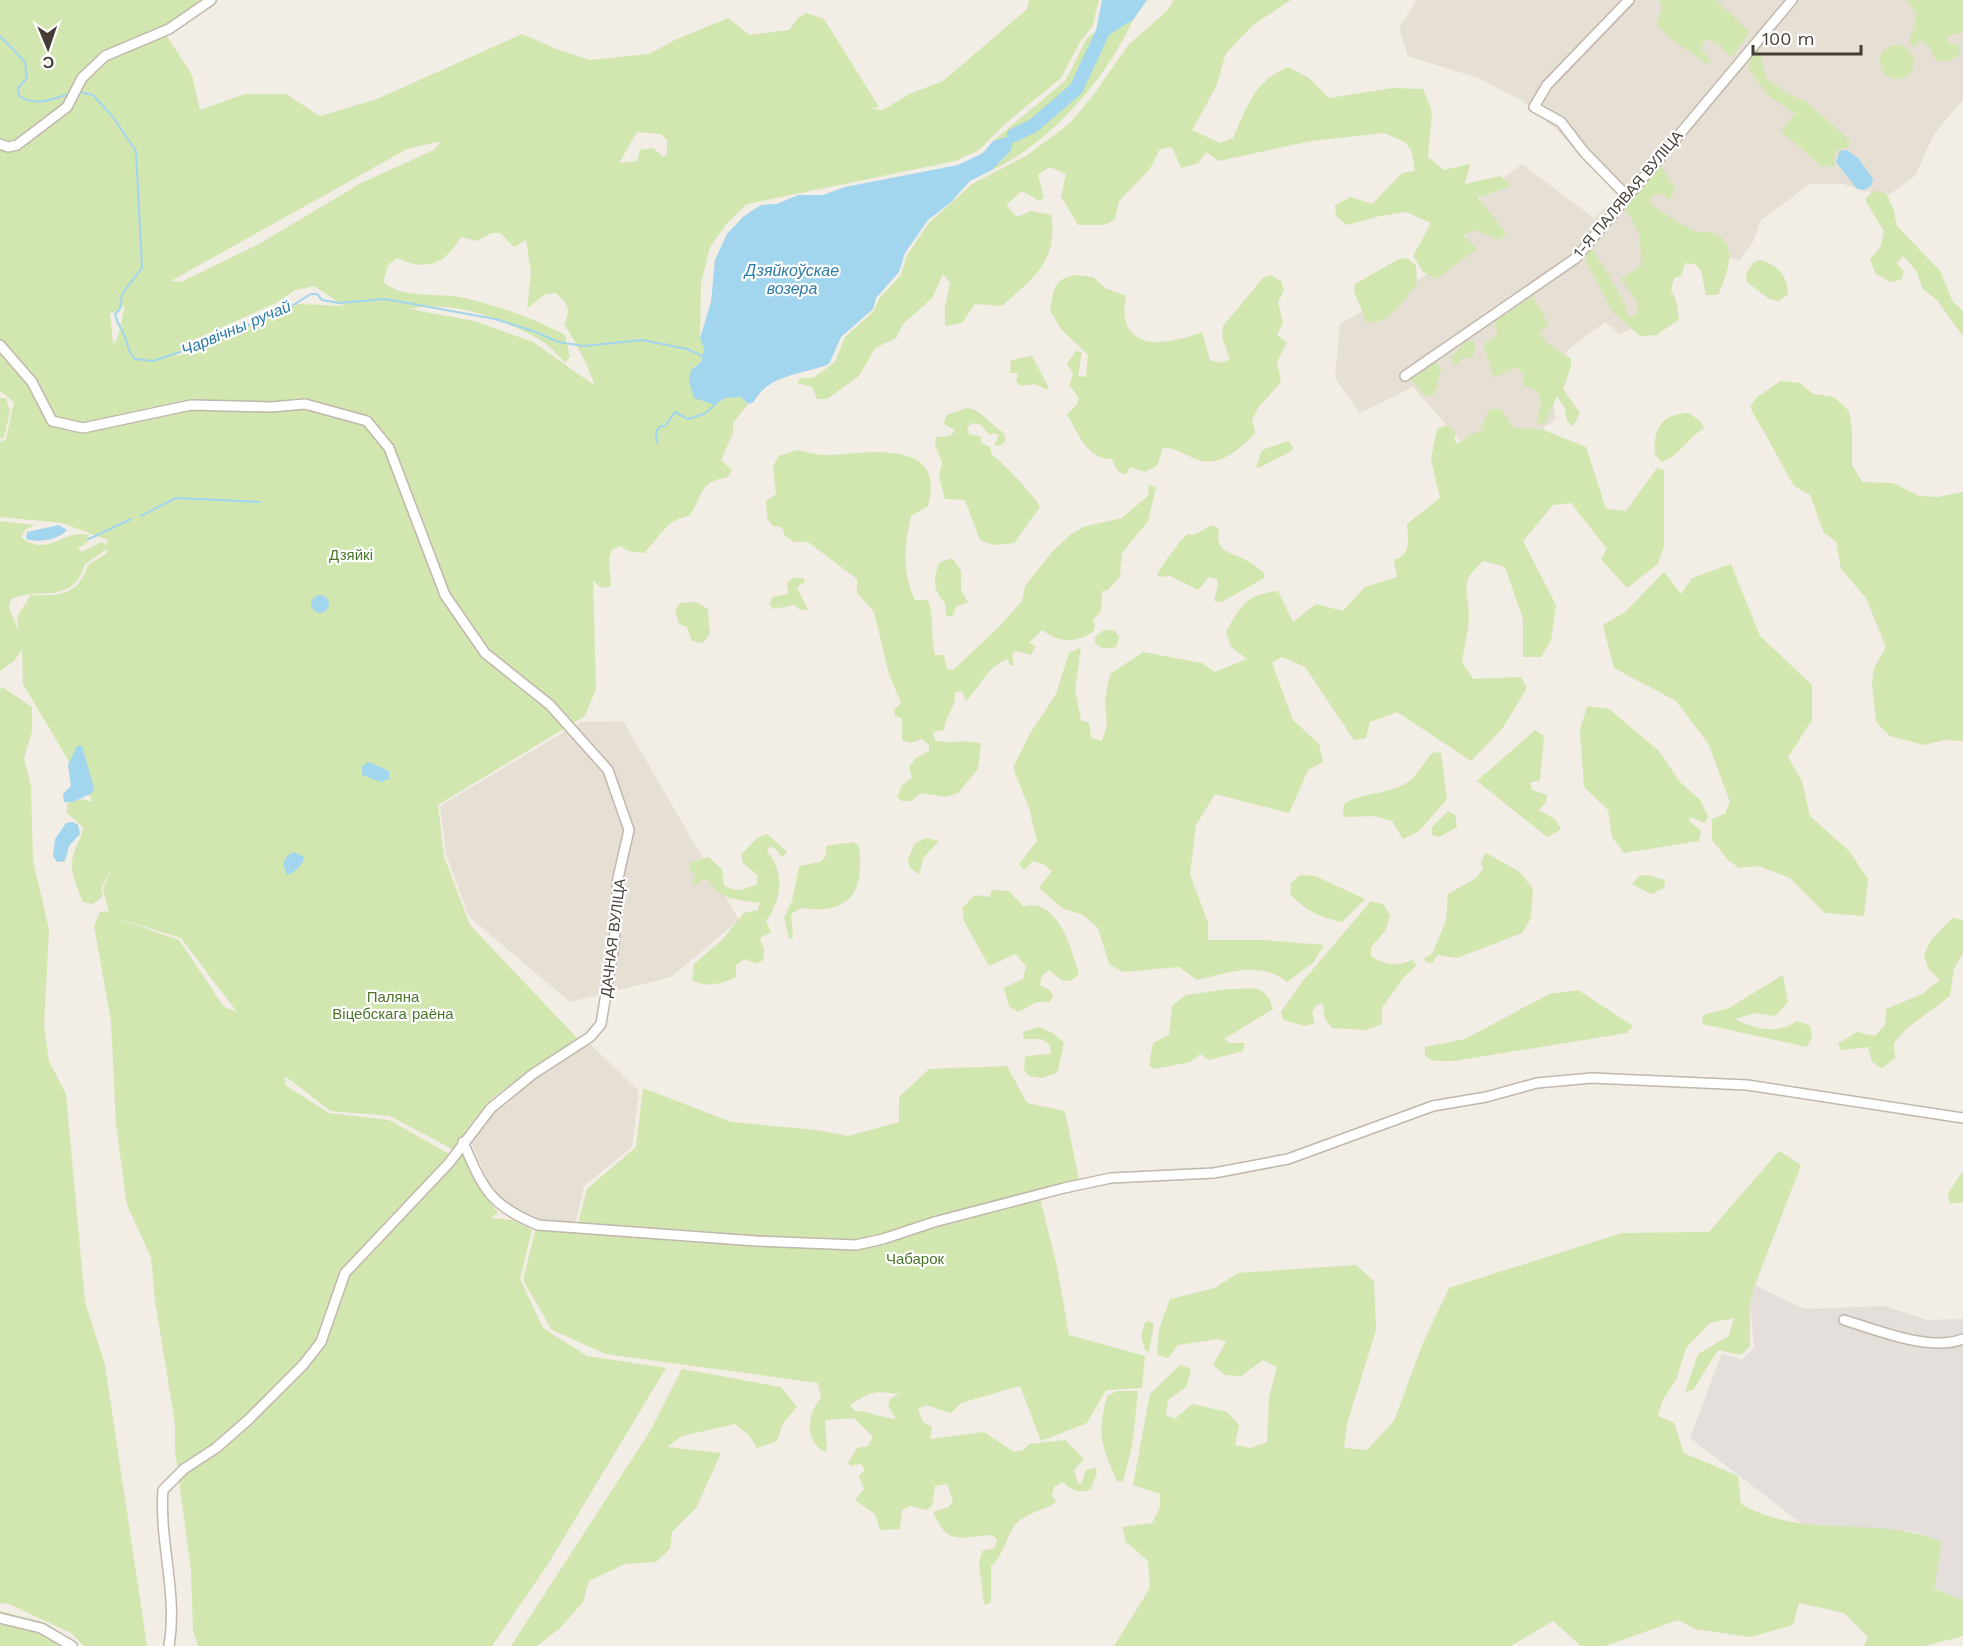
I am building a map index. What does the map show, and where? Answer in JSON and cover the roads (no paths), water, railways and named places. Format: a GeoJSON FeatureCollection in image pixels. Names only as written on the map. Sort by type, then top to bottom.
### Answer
{"type":"FeatureCollection","features":[{"type":"Feature","properties":{"kind":"street"},"geometry":{"type":"LineString","coordinates":[[0,144],[8,147],[17,145],[68,107],[82,78],[105,56],[169,28],[211,0]]}},
{"type":"Feature","properties":{"kind":"street"},"geometry":{"type":"LineString","coordinates":[[1627,196],[1584,152],[1561,122],[1534,107],[1547,85],[1629,0]]}},
{"type":"Feature","properties":{"kind":"street","name":"1-Я ПАЛЯВАЯ ВУЛІЦА"},"geometry":{"type":"LineString","coordinates":[[1405,376],[1576,258],[1792,0]]}},
{"type":"Feature","properties":{"kind":"street","name":"ДАЧНАЯ ВУЛІЦА"},"geometry":{"type":"LineString","coordinates":[[0,345],[32,382],[52,421],[71,426],[83,428],[191,405],[271,407],[305,404],[367,422],[389,448],[407,502],[427,544],[445,595],[485,653],[550,705],[608,770],[629,830],[618,878],[614,945],[601,1024],[590,1037],[533,1074],[491,1108],[449,1163],[345,1272],[321,1342],[303,1365],[248,1420],[216,1448],[168,1482],[163,1490],[162,1510],[170,1576],[172,1618],[169,1646]]}},
{"type":"Feature","properties":{"kind":"street"},"geometry":{"type":"LineString","coordinates":[[463,1142],[491,1198],[513,1215],[538,1225],[756,1241],[856,1245],[883,1239],[934,1222],[1100,1181],[1165,1174],[1214,1173],[1287,1159],[1433,1106],[1486,1097],[1537,1083],[1592,1078],[1747,1085],[1963,1118]]}},
{"type":"Feature","properties":{"kind":"street"},"geometry":{"type":"LineString","coordinates":[[1844,1320],[1912,1340],[1953,1342],[1963,1339]]}},
{"type":"Feature","properties":{"kind":"street"},"geometry":{"type":"LineString","coordinates":[[0,1618],[41,1628],[72,1646]]}},
{"type":"Feature","properties":{"kind":"water"},"geometry":{"type":"Polygon","coordinates":[[[1102,0],[1147,0],[1133,20],[1102,39],[1096,31],[1102,0]]]}},
{"type":"Feature","properties":{"kind":"water","name":"Дзяйкоўскае возера"},"geometry":{"type":"Polygon","coordinates":[[[1014,135],[1011,150],[992,170],[970,181],[950,203],[928,220],[905,253],[899,272],[876,298],[873,309],[841,337],[829,364],[777,381],[760,393],[754,402],[748,404],[741,397],[725,398],[715,405],[694,398],[689,382],[691,370],[701,362],[704,349],[700,338],[711,302],[715,260],[727,234],[744,216],[761,205],[777,204],[798,195],[823,195],[845,187],[958,165],[983,153],[993,141],[1014,135]]]}},
{"type":"Feature","properties":{"kind":"water"},"geometry":{"type":"Polygon","coordinates":[[[1847,150],[1858,158],[1873,179],[1871,186],[1864,190],[1857,189],[1836,162],[1840,151],[1847,150]]]}},
{"type":"Feature","properties":{"kind":"water"},"geometry":{"type":"Polygon","coordinates":[[[59,525],[67,530],[58,536],[42,541],[26,539],[27,532],[59,525]]]}},
{"type":"Feature","properties":{"kind":"water"},"geometry":{"type":"Polygon","coordinates":[[[320,595],[326,598],[329,604],[326,610],[320,613],[314,610],[311,604],[314,598],[320,595]]]}},
{"type":"Feature","properties":{"kind":"water"},"geometry":{"type":"Polygon","coordinates":[[[77,746],[82,746],[94,788],[92,793],[73,802],[64,802],[63,794],[71,786],[68,765],[77,746]]]}},
{"type":"Feature","properties":{"kind":"water"},"geometry":{"type":"Polygon","coordinates":[[[369,762],[389,771],[389,779],[381,782],[362,775],[362,766],[369,762]]]}},
{"type":"Feature","properties":{"kind":"water"},"geometry":{"type":"Polygon","coordinates":[[[73,822],[78,825],[80,834],[69,846],[65,861],[57,862],[53,856],[55,839],[66,823],[73,822]]]}},
{"type":"Feature","properties":{"kind":"water"},"geometry":{"type":"Polygon","coordinates":[[[294,852],[304,857],[298,868],[287,875],[283,864],[287,856],[294,852]]]}},
{"type":"Feature","properties":{"kind":"waterway"},"geometry":{"type":"LineString","coordinates":[[1014,135],[1033,126],[1076,89],[1118,0]]}},
{"type":"Feature","properties":{"kind":"waterway","name":"Чарвічны ручай"},"geometry":{"type":"LineString","coordinates":[[0,36],[25,62],[27,78],[18,88],[19,96],[38,101],[71,93]]}},
{"type":"Feature","properties":{"kind":"waterway","name":"Чарвічны ручай"},"geometry":{"type":"LineString","coordinates":[[80,92],[93,95],[113,117],[136,151],[142,268],[122,294],[120,309],[115,314],[135,359],[153,361],[180,352],[282,312],[311,294],[317,294],[322,300],[339,303],[385,299],[495,319],[536,332],[558,342],[584,346],[642,340],[687,349],[702,356]]}},
{"type":"Feature","properties":{"kind":"waterway"},"geometry":{"type":"LineString","coordinates":[[657,443],[656,432],[660,426],[665,426],[675,412],[688,419],[704,414],[715,405]]}},
{"type":"Feature","properties":{"kind":"waterway"},"geometry":{"type":"LineString","coordinates":[[141,516],[176,498],[260,502]]}},
{"type":"Feature","properties":{"kind":"waterway"},"geometry":{"type":"LineString","coordinates":[[89,539],[131,519]]}},
{"type":"Feature","properties":{"kind":"park label","name":"Дзяйкі"},"geometry":{"type":"Point","coordinates":[351,555]}},
{"type":"Feature","properties":{"kind":"park label","name":"Паляна Віцебскага раёна"},"geometry":{"type":"Point","coordinates":[393,1006]}},
{"type":"Feature","properties":{"kind":"park label","name":"Чабарок"},"geometry":{"type":"Point","coordinates":[915,1259]}}]}
